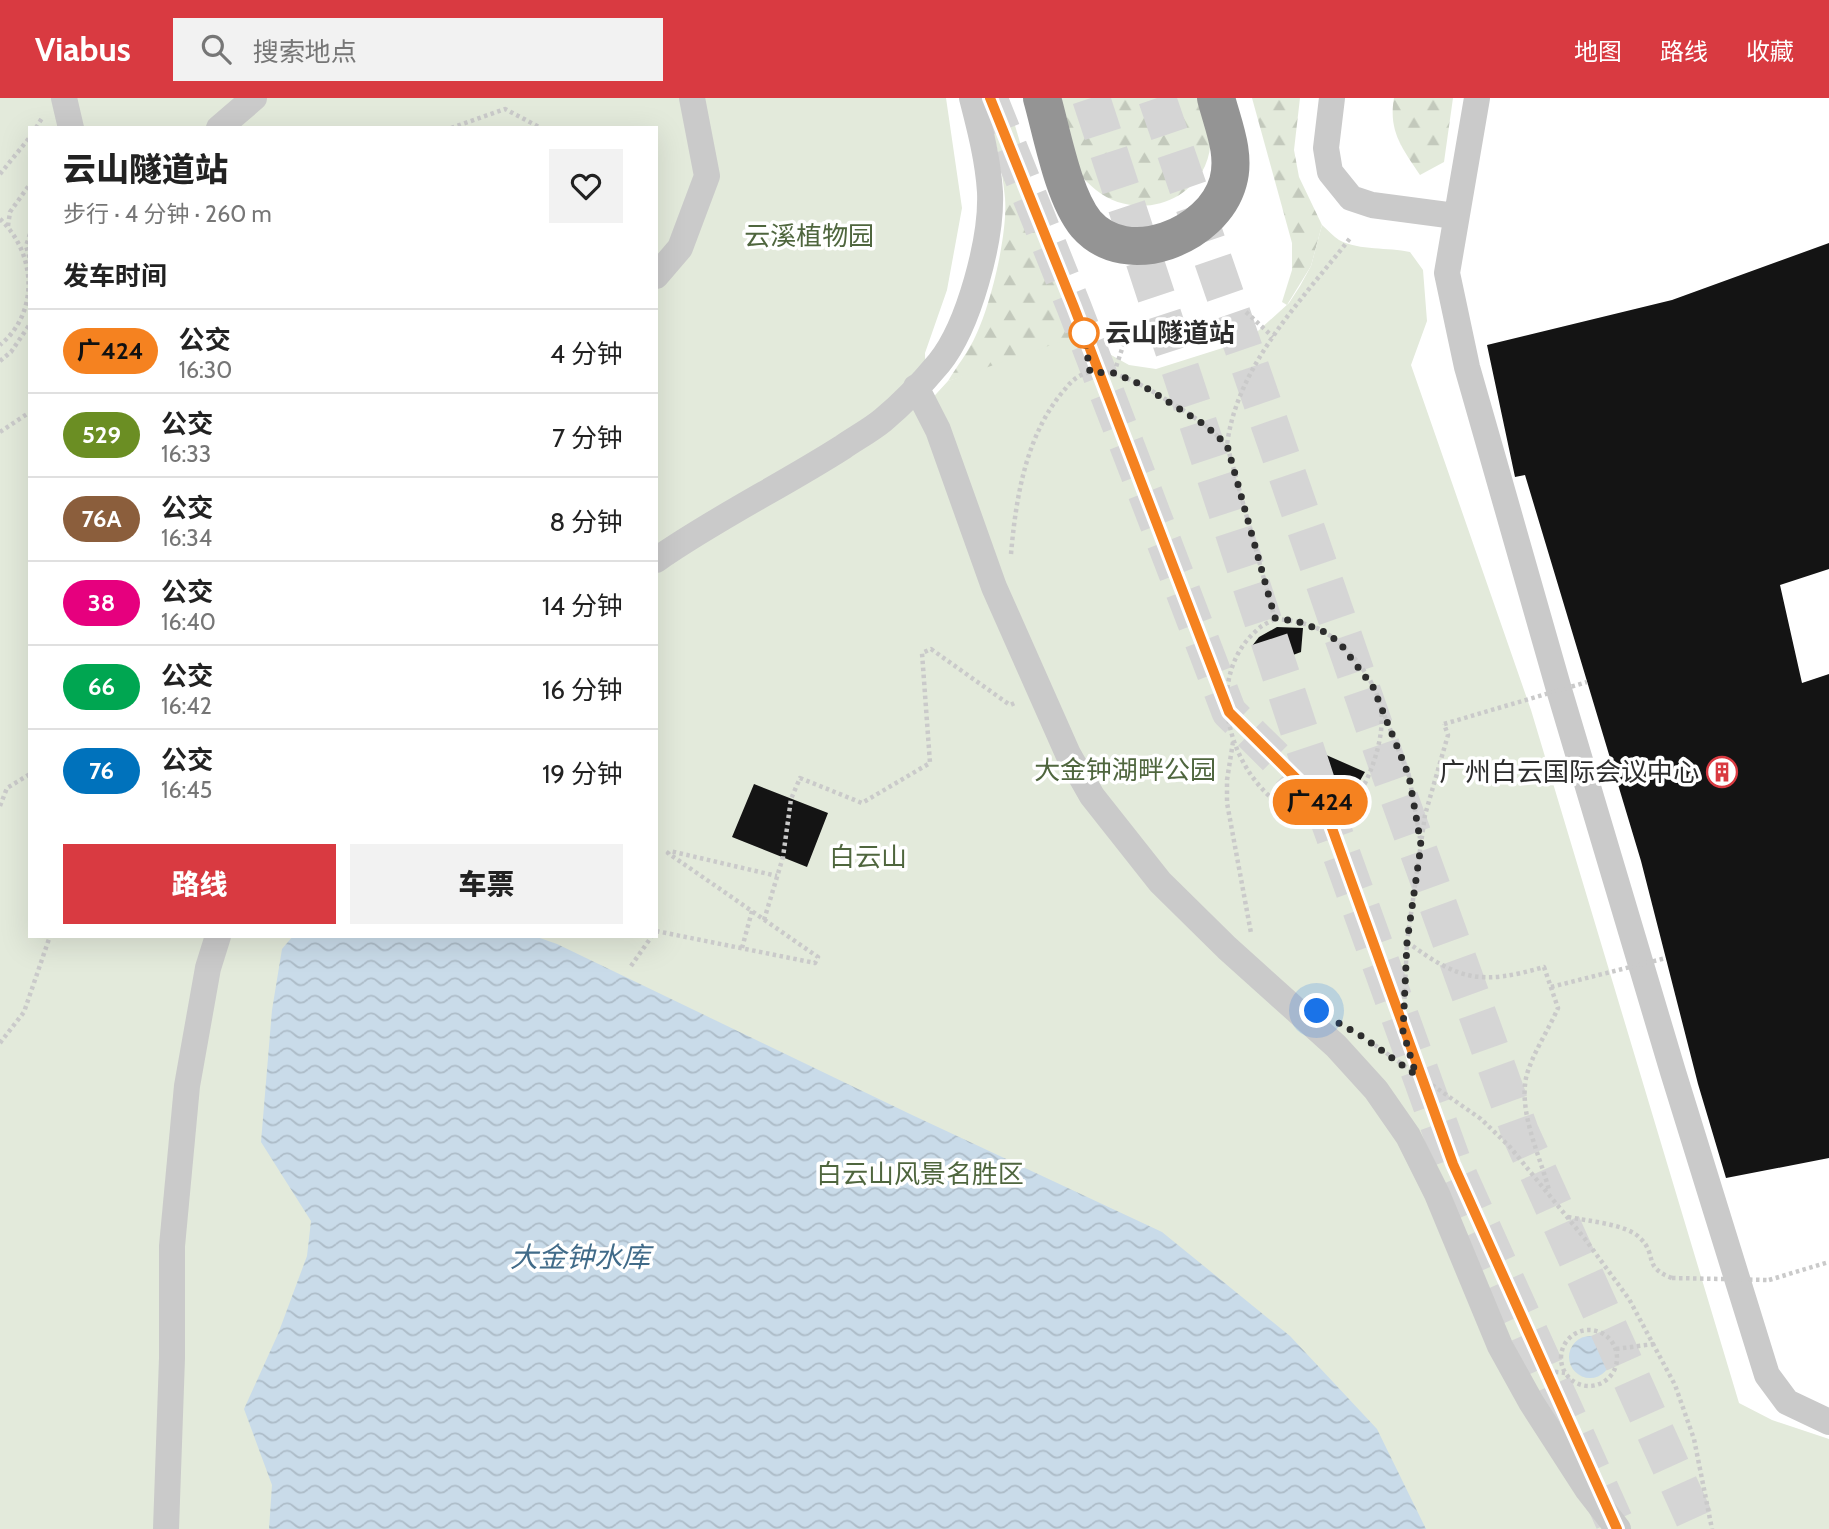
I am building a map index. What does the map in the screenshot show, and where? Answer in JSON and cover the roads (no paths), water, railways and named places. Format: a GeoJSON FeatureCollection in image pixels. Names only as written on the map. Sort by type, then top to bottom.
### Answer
{"type":"FeatureCollection","features":[{"type":"Feature","properties":{"kind":"highway"},"geometry":{"type":"LineString","coordinates":[[1042,98],[1073,202],[1086,224],[1100,236],[1127,246],[1153,244],[1175,238],[1195,228],[1219,205],[1231,166],[1230,150],[1216,98]]}},
{"type":"Feature","properties":{"kind":"street"},"geometry":{"type":"LineString","coordinates":[[64,98],[71,126]]}},
{"type":"Feature","properties":{"kind":"street"},"geometry":{"type":"LineString","coordinates":[[221,126],[254,98]]}},
{"type":"Feature","properties":{"kind":"street"},"geometry":{"type":"LineString","coordinates":[[658,274],[680,248],[707,176],[692,98]]}},
{"type":"Feature","properties":{"kind":"street"},"geometry":{"type":"LineString","coordinates":[[658,559],[686,538],[825,458],[883,420],[940,362],[955,335],[977,282],[987,232],[990,193],[984,144],[972,98]]}},
{"type":"Feature","properties":{"kind":"street"},"geometry":{"type":"LineString","coordinates":[[1332,98],[1326,148],[1330,173],[1351,198],[1372,205],[1455,216]]}},
{"type":"Feature","properties":{"kind":"street"},"geometry":{"type":"LineString","coordinates":[[1477,98],[1447,273],[1466,367],[1677,1084],[1768,1375],[1787,1402],[1829,1422]]}},
{"type":"Feature","properties":{"kind":"street"},"geometry":{"type":"LineString","coordinates":[[916,387],[938,430],[994,587],[1068,754],[1092,796],[1160,882],[1227,948],[1336,1046],[1376,1090],[1402,1126],[1437,1194],[1506,1357],[1557,1443],[1618,1529]]}},
{"type":"Feature","properties":{"kind":"street"},"geometry":{"type":"LineString","coordinates":[[166,1529],[172,1358],[172,1246],[187,1086],[208,968],[217,938]]}},
{"type":"Feature","properties":{"kind":"water","name":"大金钟水库"},"geometry":{"type":"Polygon","coordinates":[[[291,938],[540,938],[1162,1232],[1290,1336],[1377,1429],[1426,1529],[269,1529],[272,1485],[244,1409],[278,1334],[307,1256],[311,1221],[261,1142],[272,1010],[282,949],[291,938]]]}},
{"type":"Feature","properties":{"kind":"water"},"geometry":{"type":"Polygon","coordinates":[[[1590,1336],[1605,1342],[1611,1357],[1605,1372],[1590,1378],[1575,1372],[1569,1357],[1575,1342],[1590,1336]]]}},
{"type":"Feature","properties":{"kind":"tunnel"},"geometry":{"type":"LineString","coordinates":[[990,98],[1074,307],[1229,712],[1324,806]]}},
{"type":"Feature","properties":{"kind":"tunnel"},"geometry":{"type":"LineString","coordinates":[[1091,98],[1324,806],[1453,1164],[1614,1521]]}},
{"type":"Feature","properties":{"kind":"tunnel"},"geometry":{"type":"LineString","coordinates":[[1157,98],[1391,775],[1520,1132],[1699,1529]]}},
{"type":"Feature","properties":{"kind":"place","name":"云山隧道站"},"geometry":{"type":"Point","coordinates":[1084,333]}},
{"type":"Feature","properties":{"kind":"place","name":"广州白云国际会议中心"},"geometry":{"type":"Point","coordinates":[1722,772]}},
{"type":"Feature","properties":{"kind":"park label","name":"云溪植物园"},"geometry":{"type":"Point","coordinates":[809,236]}},
{"type":"Feature","properties":{"kind":"park label","name":"大金钟湖畔公园"},"geometry":{"type":"Point","coordinates":[1125,770]}},
{"type":"Feature","properties":{"kind":"park label","name":"白云山"},"geometry":{"type":"Point","coordinates":[868,857]}},
{"type":"Feature","properties":{"kind":"park label","name":"白云山风景名胜区"},"geometry":{"type":"Point","coordinates":[920,1174]}}]}
